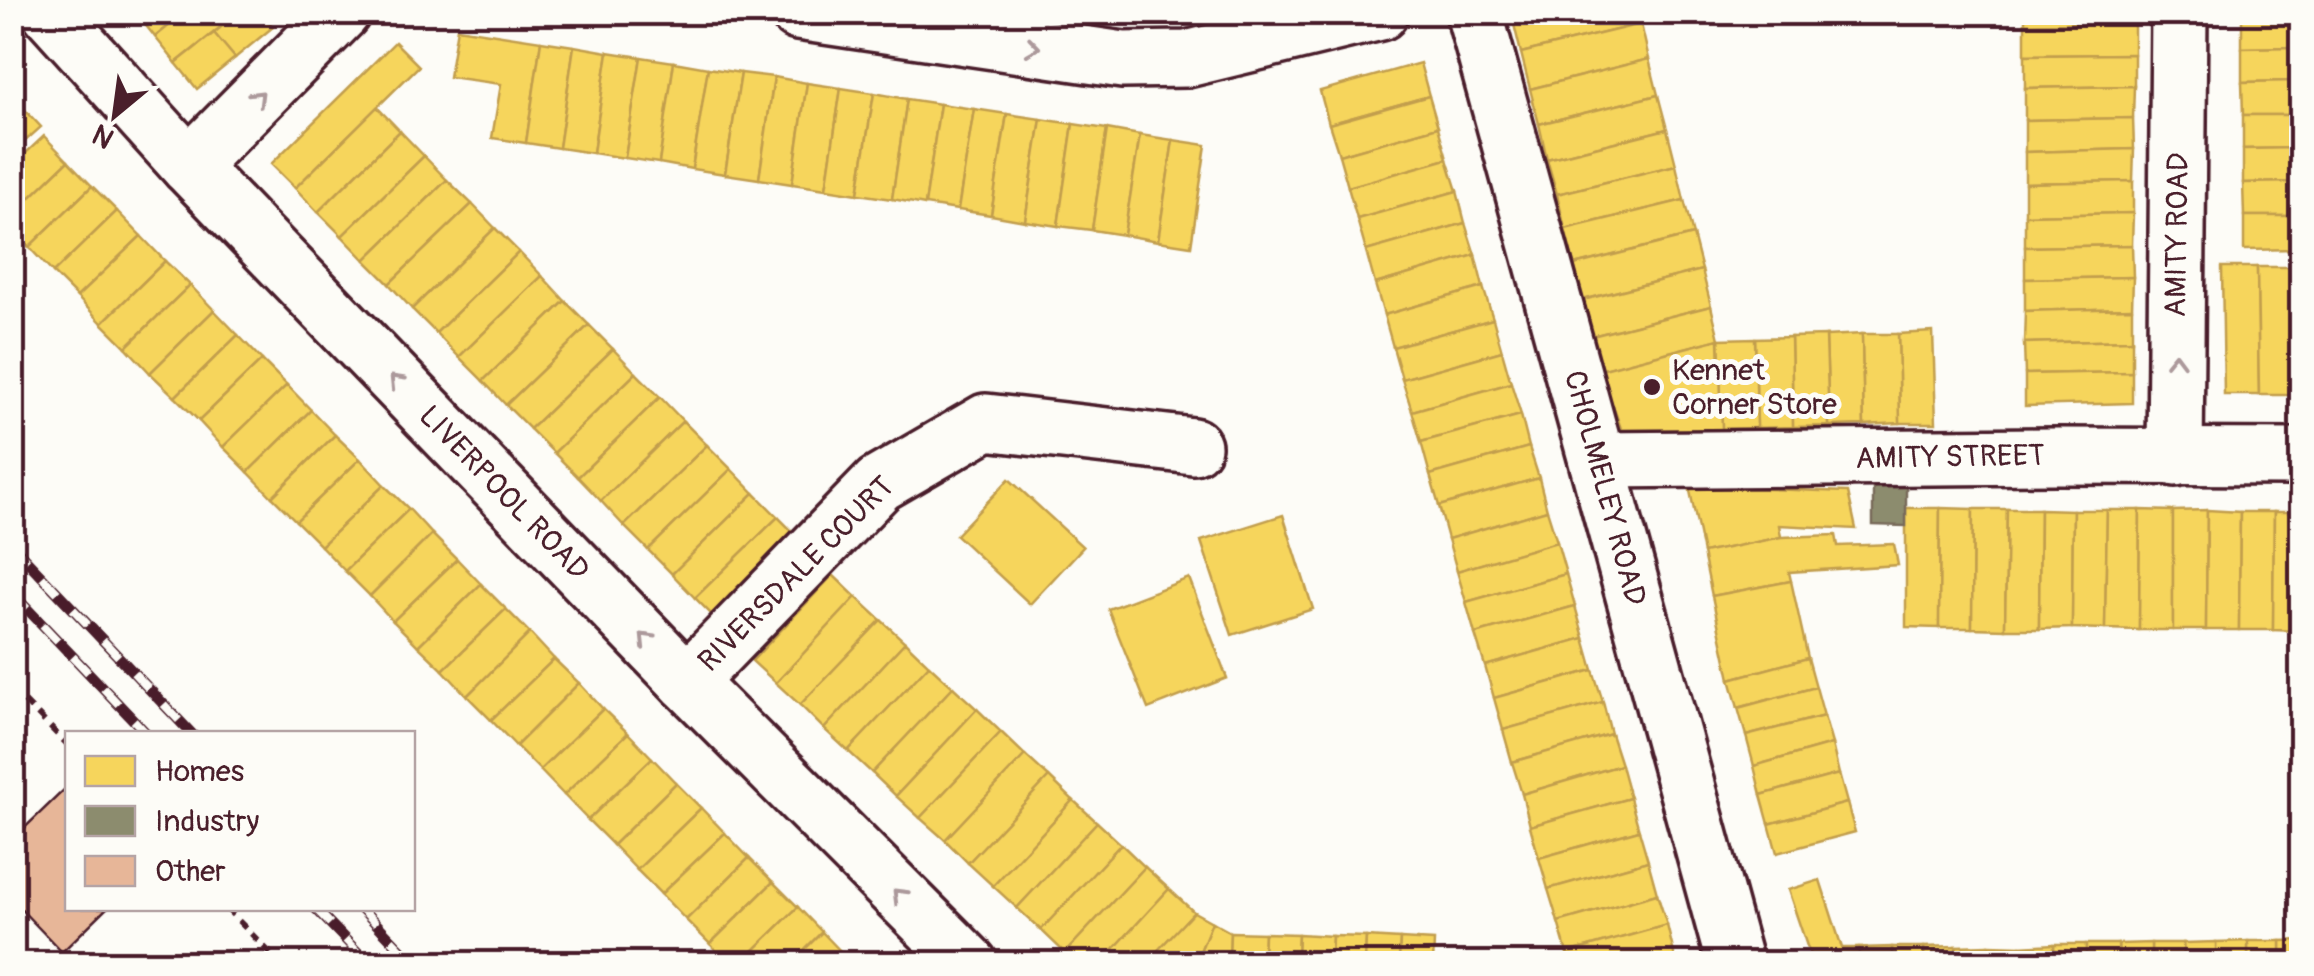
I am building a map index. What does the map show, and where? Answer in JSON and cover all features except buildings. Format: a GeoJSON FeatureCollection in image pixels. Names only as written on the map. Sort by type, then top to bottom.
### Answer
{"type":"FeatureCollection","features":[{"type":"Feature","properties":{"kind":"street","name":"LIVERPOOL ROAD"},"geometry":{"type":"LineString","coordinates":[[50,12],[189,166],[687,682],[969,964]]}},
{"type":"Feature","properties":{"kind":"street"},"geometry":{"type":"LineString","coordinates":[[189,166],[342,12]]}},
{"type":"Feature","properties":{"kind":"street"},"geometry":{"type":"LineString","coordinates":[[798,12],[1123,60],[1187,59],[1380,12]]}},
{"type":"Feature","properties":{"kind":"street","name":"CHOLMELEY ROAD"},"geometry":{"type":"LineString","coordinates":[[1474,12],[1735,964]]}},
{"type":"Feature","properties":{"kind":"street","name":"AMITY ROAD"},"geometry":{"type":"LineString","coordinates":[[2174,458],[2178,12]]}},
{"type":"Feature","properties":{"kind":"street","name":"RIVERSDALE COURT"},"geometry":{"type":"LineString","coordinates":[[687,682],[878,484],[986,422],[1193,446]]}},
{"type":"Feature","properties":{"kind":"street","name":"AMITY STREET"},"geometry":{"type":"LineString","coordinates":[[1598,460],[2302,457]]}},
{"type":"Feature","properties":{"kind":"path"},"geometry":{"type":"LineString","coordinates":[[12,689],[65,743]]}},
{"type":"Feature","properties":{"kind":"path"},"geometry":{"type":"LineString","coordinates":[[229,911],[281,964]]}},
{"type":"Feature","properties":{"kind":"railway"},"geometry":{"type":"LineString","coordinates":[[12,545],[189,731]]}},
{"type":"Feature","properties":{"kind":"railway"},"geometry":{"type":"LineString","coordinates":[[12,593],[144,731]]}},
{"type":"Feature","properties":{"kind":"railway"},"geometry":{"type":"LineString","coordinates":[[318,911],[369,964]]}},
{"type":"Feature","properties":{"kind":"railway"},"geometry":{"type":"LineString","coordinates":[[364,911],[415,964]]}},
{"type":"Feature","properties":{"kind":"place","name":"Kennet Corner Store"},"geometry":{"type":"Point","coordinates":[1652,387]}}]}
